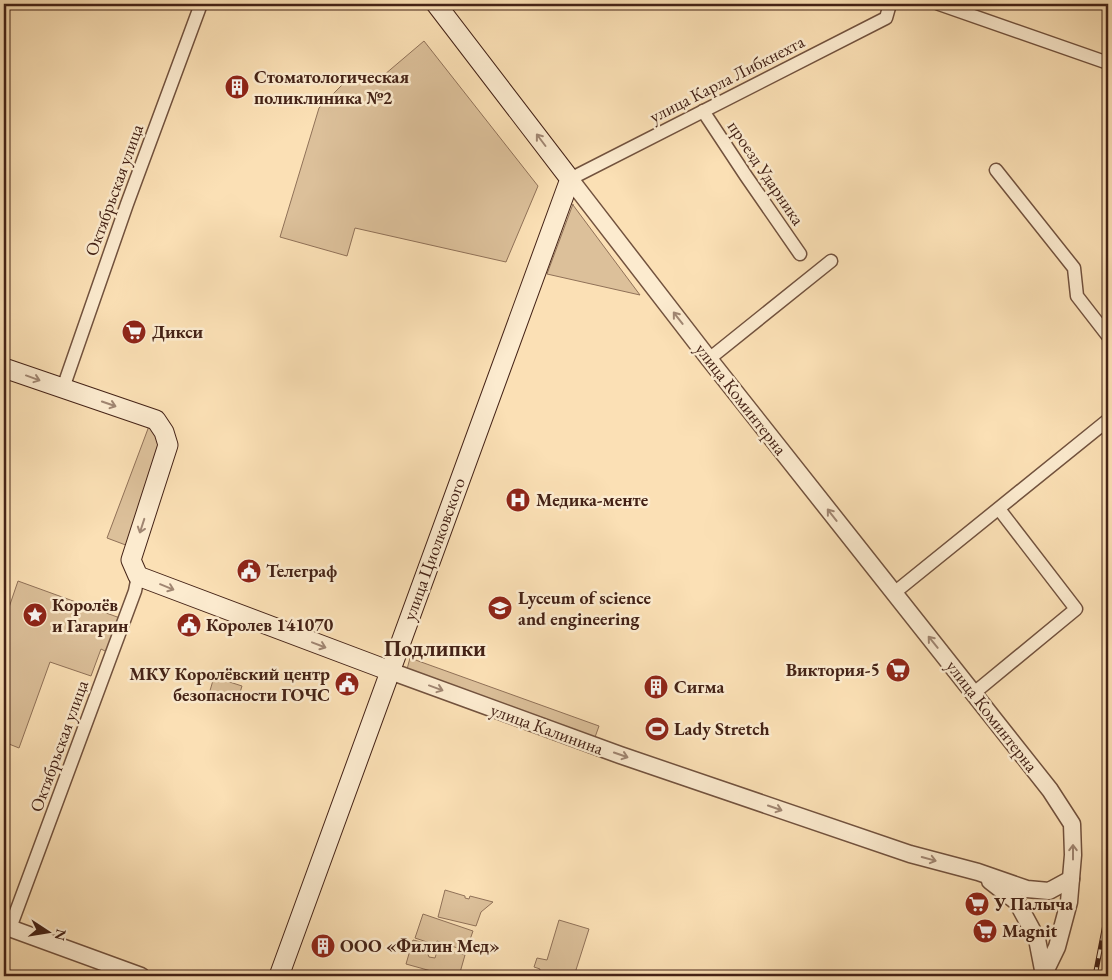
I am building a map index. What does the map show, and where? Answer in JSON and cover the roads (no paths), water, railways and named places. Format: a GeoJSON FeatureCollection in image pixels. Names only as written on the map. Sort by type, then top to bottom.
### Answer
{"type":"FeatureCollection","features":[{"type":"Feature","properties":{"kind":"main road","name":"улица Коминтерна"},"geometry":{"type":"LineString","coordinates":[[436,4],[570,179]]}},
{"type":"Feature","properties":{"kind":"main road","name":"улица Циолковского"},"geometry":{"type":"LineString","coordinates":[[279,976],[570,179]]}},
{"type":"Feature","properties":{"kind":"main road"},"geometry":{"type":"LineString","coordinates":[[4,368],[156,420],[164,432],[168,445],[135,568]]}},
{"type":"Feature","properties":{"kind":"main road","name":"улица Калинина"},"geometry":{"type":"LineString","coordinates":[[135,568],[390,671]]}},
{"type":"Feature","properties":{"kind":"street","name":"Октябрьская улица"},"geometry":{"type":"LineString","coordinates":[[62,388],[127,204],[201,4]]}},
{"type":"Feature","properties":{"kind":"street","name":"улица Карла Либкнехта"},"geometry":{"type":"LineString","coordinates":[[570,179],[886,18],[890,4]]}},
{"type":"Feature","properties":{"kind":"street"},"geometry":{"type":"LineString","coordinates":[[939,4],[1108,63]]}},
{"type":"Feature","properties":{"kind":"street","name":"проезд Ударника"},"geometry":{"type":"LineString","coordinates":[[703,111],[800,254]]}},
{"type":"Feature","properties":{"kind":"street"},"geometry":{"type":"LineString","coordinates":[[996,170],[1074,268],[1077,296],[1108,336]]}},
{"type":"Feature","properties":{"kind":"street","name":"улица Коминтерна"},"geometry":{"type":"LineString","coordinates":[[570,179],[709,359],[1050,790],[1072,824],[1073,855],[1068,902],[1057,947],[1043,975]]}},
{"type":"Feature","properties":{"kind":"street"},"geometry":{"type":"LineString","coordinates":[[709,359],[831,261]]}},
{"type":"Feature","properties":{"kind":"street"},"geometry":{"type":"LineString","coordinates":[[894,593],[1108,420]]}},
{"type":"Feature","properties":{"kind":"street"},"geometry":{"type":"LineString","coordinates":[[974,693],[1076,609],[999,508]]}},
{"type":"Feature","properties":{"kind":"street","name":"Октябрьская улица"},"geometry":{"type":"LineString","coordinates":[[7,927],[132,599],[135,568]]}},
{"type":"Feature","properties":{"kind":"street","name":"улица Калинина"},"geometry":{"type":"LineString","coordinates":[[390,671],[620,755],[910,854],[978,872],[1027,889],[1048,891],[1071,879]]}},
{"type":"Feature","properties":{"kind":"street"},"geometry":{"type":"LineString","coordinates":[[978,872],[1017,902],[1037,939],[1043,975]]}},
{"type":"Feature","properties":{"kind":"street"},"geometry":{"type":"LineString","coordinates":[[7,927],[141,976]]}},
{"type":"Feature","properties":{"kind":"street"},"geometry":{"type":"LineString","coordinates":[[1037,939],[1057,947]]}},
{"type":"Feature","properties":{"kind":"railway"},"geometry":{"type":"LineString","coordinates":[[1095,976],[1108,909]]}},
{"type":"Feature","properties":{"kind":"place","name":"Стоматологическая поликлиника №2"},"geometry":{"type":"Point","coordinates":[237,87]}},
{"type":"Feature","properties":{"kind":"place","name":"Дикси"},"geometry":{"type":"Point","coordinates":[134,332]}},
{"type":"Feature","properties":{"kind":"place","name":"Медика-менте"},"geometry":{"type":"Point","coordinates":[518,500]}},
{"type":"Feature","properties":{"kind":"place","name":"Телеграф"},"geometry":{"type":"Point","coordinates":[249,571]}},
{"type":"Feature","properties":{"kind":"place","name":"Lyceum of science and engineering"},"geometry":{"type":"Point","coordinates":[500,608]}},
{"type":"Feature","properties":{"kind":"place","name":"Королёв и Гагарин"},"geometry":{"type":"Point","coordinates":[35,615]}},
{"type":"Feature","properties":{"kind":"place","name":"Королев 141070"},"geometry":{"type":"Point","coordinates":[189,625]}},
{"type":"Feature","properties":{"kind":"place","name":"Виктория-5"},"geometry":{"type":"Point","coordinates":[898,670]}},
{"type":"Feature","properties":{"kind":"place","name":"МКУ Королёвский центр безопасности ГОЧС"},"geometry":{"type":"Point","coordinates":[347,684]}},
{"type":"Feature","properties":{"kind":"place","name":"Сигма"},"geometry":{"type":"Point","coordinates":[656,687]}},
{"type":"Feature","properties":{"kind":"place","name":"Lady Stretch"},"geometry":{"type":"Point","coordinates":[657,729]}},
{"type":"Feature","properties":{"kind":"place","name":"У Палыча"},"geometry":{"type":"Point","coordinates":[977,904]}},
{"type":"Feature","properties":{"kind":"place","name":"Magnit"},"geometry":{"type":"Point","coordinates":[985,931]}},
{"type":"Feature","properties":{"kind":"place","name":"ООО «Филин Мед»"},"geometry":{"type":"Point","coordinates":[323,946]}},
{"type":"Feature","properties":{"kind":"district","name":"Подлипки"},"geometry":{"type":"Point","coordinates":[435,648]}}]}
